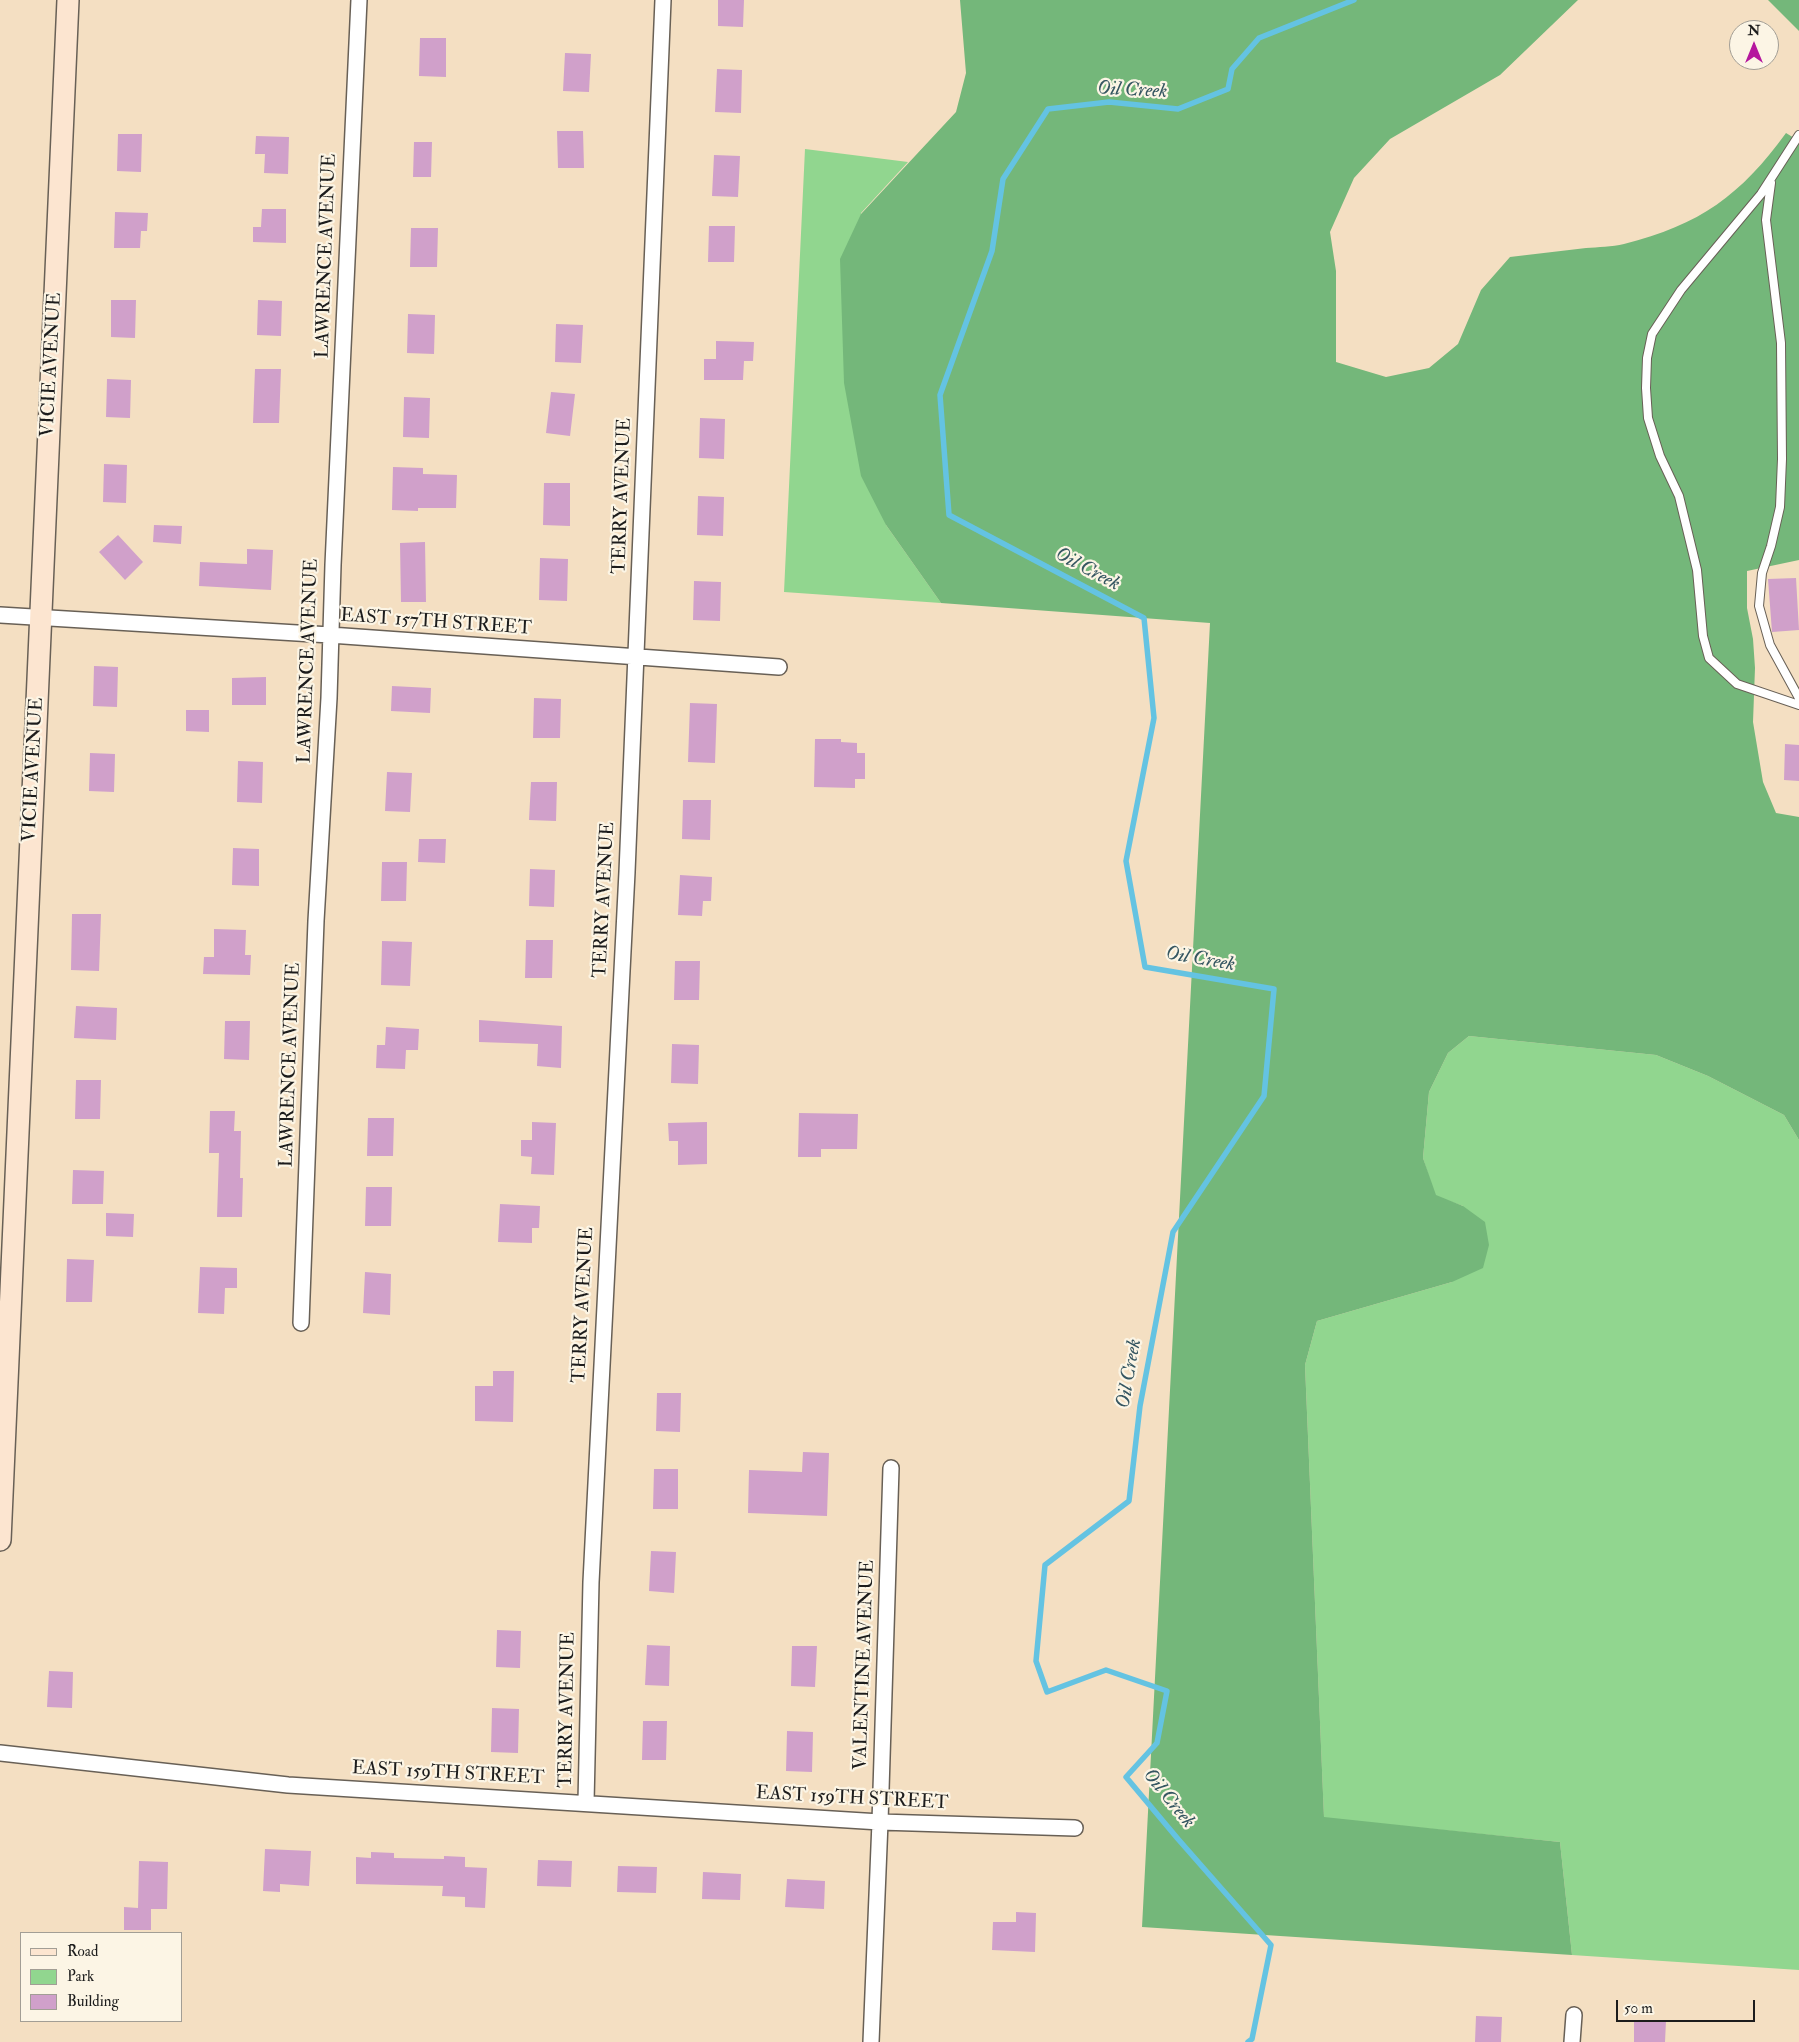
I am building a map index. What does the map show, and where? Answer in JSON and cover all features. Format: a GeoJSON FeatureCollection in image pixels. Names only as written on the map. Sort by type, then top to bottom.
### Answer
{"type":"FeatureCollection","features":[{"type":"Feature","properties":{"kind":"street","name":"VICIE AVENUE"},"geometry":{"type":"LineString","coordinates":[[0,1540],[68,0]]}},
{"type":"Feature","properties":{"kind":"street","name":"LAWRENCE AVENUE"},"geometry":{"type":"LineString","coordinates":[[301,1323],[316,921],[329,698],[330,635],[359,0]]}},
{"type":"Feature","properties":{"kind":"street","name":"TERRY AVENUE"},"geometry":{"type":"LineString","coordinates":[[586,1802],[591,1582],[636,657],[663,0]]}},
{"type":"Feature","properties":{"kind":"street","name":"EAST 157TH STREET"},"geometry":{"type":"LineString","coordinates":[[0,615],[330,635],[779,667]]}},
{"type":"Feature","properties":{"kind":"street","name":"VALENTINE AVENUE"},"geometry":{"type":"LineString","coordinates":[[871,2042],[891,1468]]}},
{"type":"Feature","properties":{"kind":"street","name":"EAST 159TH STREET"},"geometry":{"type":"LineString","coordinates":[[0,1753],[288,1784],[880,1822],[1075,1828]]}},
{"type":"Feature","properties":{"kind":"street"},"geometry":{"type":"LineString","coordinates":[[1572,2042],[1574,2015]]}},
{"type":"Feature","properties":{"kind":"lane"},"geometry":{"type":"LineString","coordinates":[[1799,135],[1762,194],[1681,290],[1652,334],[1647,358],[1648,418],[1660,456],[1679,496],[1697,570],[1703,636],[1709,658],[1736,684],[1799,704]]}},
{"type":"Feature","properties":{"kind":"lane"},"geometry":{"type":"LineString","coordinates":[[1771,179],[1766,220],[1781,343],[1782,459],[1780,507],[1771,546],[1762,573],[1759,606],[1770,646],[1799,698]]}},
{"type":"Feature","properties":{"kind":"green space"},"geometry":{"type":"Polygon","coordinates":[[[960,0],[1578,0],[1500,75],[1390,139],[1354,178],[1330,232],[1336,271],[1336,362],[1386,377],[1429,368],[1458,344],[1481,290],[1510,257],[1619,245],[1675,227],[1717,205],[1735,190],[1769,155],[1786,133],[1799,141],[1799,560],[1747,571],[1747,608],[1753,639],[1755,668],[1753,722],[1763,782],[1776,813],[1799,817],[1799,1140],[1784,1115],[1708,1076],[1656,1055],[1469,1036],[1448,1053],[1429,1092],[1423,1158],[1436,1195],[1463,1206],[1485,1222],[1489,1245],[1483,1268],[1452,1282],[1317,1321],[1305,1365],[1324,1817],[1560,1842],[1572,1955],[1142,1927],[1210,623],[941,603],[886,525],[861,476],[844,383],[840,259],[861,214],[956,112],[966,73],[960,0]]]}},
{"type":"Feature","properties":{"kind":"green space"},"geometry":{"type":"Polygon","coordinates":[[[1768,0],[1799,0],[1799,31],[1768,0]]]}},
{"type":"Feature","properties":{"kind":"green space"},"geometry":{"type":"Polygon","coordinates":[[[805,149],[908,162],[861,213],[886,525],[941,603],[784,592],[805,149]]]}},
{"type":"Feature","properties":{"kind":"green space"},"geometry":{"type":"Polygon","coordinates":[[[1469,1036],[1656,1055],[1708,1076],[1784,1115],[1799,1140],[1799,1970],[1572,1955],[1560,1842],[1324,1818],[1305,1365],[1317,1321],[1452,1282],[1463,1206],[1435,1196],[1423,1158],[1429,1092],[1448,1053],[1469,1036]]]}},
{"type":"Feature","properties":{"kind":"building"},"geometry":{"type":"Polygon","coordinates":[[[718,0],[744,0],[743,27],[718,26],[718,0]]]}},
{"type":"Feature","properties":{"kind":"building"},"geometry":{"type":"Polygon","coordinates":[[[420,38],[446,38],[446,77],[419,76],[420,38]]]}},
{"type":"Feature","properties":{"kind":"building"},"geometry":{"type":"Polygon","coordinates":[[[565,53],[591,54],[589,92],[563,91],[565,53]]]}},
{"type":"Feature","properties":{"kind":"building"},"geometry":{"type":"Polygon","coordinates":[[[717,69],[742,70],[741,113],[715,112],[717,69]]]}},
{"type":"Feature","properties":{"kind":"building"},"geometry":{"type":"Polygon","coordinates":[[[557,131],[583,131],[584,168],[558,168],[557,131]]]}},
{"type":"Feature","properties":{"kind":"building"},"geometry":{"type":"Polygon","coordinates":[[[118,134],[142,134],[141,172],[117,171],[118,134]]]}},
{"type":"Feature","properties":{"kind":"building"},"geometry":{"type":"Polygon","coordinates":[[[256,136],[289,137],[288,174],[264,173],[265,154],[255,154],[256,136]]]}},
{"type":"Feature","properties":{"kind":"building"},"geometry":{"type":"Polygon","coordinates":[[[414,142],[432,142],[431,177],[413,177],[414,142]]]}},
{"type":"Feature","properties":{"kind":"building"},"geometry":{"type":"Polygon","coordinates":[[[714,155],[740,156],[738,197],[712,196],[714,155]]]}},
{"type":"Feature","properties":{"kind":"building"},"geometry":{"type":"Polygon","coordinates":[[[262,209],[286,209],[286,243],[253,242],[253,227],[261,227],[262,209]]]}},
{"type":"Feature","properties":{"kind":"building"},"geometry":{"type":"Polygon","coordinates":[[[115,212],[148,213],[147,231],[141,231],[140,248],[114,248],[115,212]]]}},
{"type":"Feature","properties":{"kind":"building"},"geometry":{"type":"Polygon","coordinates":[[[709,226],[735,226],[734,262],[708,262],[709,226]]]}},
{"type":"Feature","properties":{"kind":"building"},"geometry":{"type":"Polygon","coordinates":[[[411,228],[438,228],[437,267],[410,267],[411,228]]]}},
{"type":"Feature","properties":{"kind":"building"},"geometry":{"type":"Polygon","coordinates":[[[111,300],[136,300],[135,338],[111,337],[111,300]]]}},
{"type":"Feature","properties":{"kind":"building"},"geometry":{"type":"Polygon","coordinates":[[[258,300],[282,301],[281,336],[257,335],[258,300]]]}},
{"type":"Feature","properties":{"kind":"building"},"geometry":{"type":"Polygon","coordinates":[[[408,314],[435,315],[434,354],[407,353],[408,314]]]}},
{"type":"Feature","properties":{"kind":"building"},"geometry":{"type":"Polygon","coordinates":[[[556,324],[583,325],[581,363],[555,362],[556,324]]]}},
{"type":"Feature","properties":{"kind":"building"},"geometry":{"type":"Polygon","coordinates":[[[716,341],[754,342],[753,361],[744,361],[743,380],[704,380],[704,359],[716,359],[716,341]]]}},
{"type":"Feature","properties":{"kind":"building"},"geometry":{"type":"Polygon","coordinates":[[[255,369],[281,369],[279,423],[253,423],[255,369]]]}},
{"type":"Feature","properties":{"kind":"building"},"geometry":{"type":"Polygon","coordinates":[[[107,379],[131,380],[130,418],[106,417],[107,379]]]}},
{"type":"Feature","properties":{"kind":"building"},"geometry":{"type":"Polygon","coordinates":[[[551,392],[575,394],[570,436],[546,433],[551,392]]]}},
{"type":"Feature","properties":{"kind":"building"},"geometry":{"type":"Polygon","coordinates":[[[404,397],[430,398],[429,438],[403,437],[404,397]]]}},
{"type":"Feature","properties":{"kind":"building"},"geometry":{"type":"Polygon","coordinates":[[[700,418],[725,419],[724,459],[699,458],[700,418]]]}},
{"type":"Feature","properties":{"kind":"building"},"geometry":{"type":"Polygon","coordinates":[[[104,464],[127,465],[126,503],[103,502],[104,464]]]}},
{"type":"Feature","properties":{"kind":"building"},"geometry":{"type":"Polygon","coordinates":[[[393,467],[423,468],[423,474],[457,475],[456,508],[418,508],[418,511],[392,510],[393,467]]]}},
{"type":"Feature","properties":{"kind":"building"},"geometry":{"type":"Polygon","coordinates":[[[544,483],[570,483],[570,526],[543,525],[544,483]]]}},
{"type":"Feature","properties":{"kind":"building"},"geometry":{"type":"Polygon","coordinates":[[[698,496],[724,497],[723,536],[697,535],[698,496]]]}},
{"type":"Feature","properties":{"kind":"building"},"geometry":{"type":"Polygon","coordinates":[[[154,525],[182,526],[181,544],[153,542],[154,525]]]}},
{"type":"Feature","properties":{"kind":"building"},"geometry":{"type":"Polygon","coordinates":[[[118,535],[143,562],[125,580],[99,552],[118,535]]]}},
{"type":"Feature","properties":{"kind":"building"},"geometry":{"type":"Polygon","coordinates":[[[425,542],[426,602],[401,602],[400,543],[425,542]]]}},
{"type":"Feature","properties":{"kind":"building"},"geometry":{"type":"Polygon","coordinates":[[[247,549],[273,550],[271,590],[199,586],[200,562],[247,564],[247,549]]]}},
{"type":"Feature","properties":{"kind":"building"},"geometry":{"type":"Polygon","coordinates":[[[540,558],[568,559],[567,601],[539,600],[540,558]]]}},
{"type":"Feature","properties":{"kind":"building"},"geometry":{"type":"Polygon","coordinates":[[[1796,578],[1799,630],[1772,632],[1768,579],[1796,578]]]}},
{"type":"Feature","properties":{"kind":"building"},"geometry":{"type":"Polygon","coordinates":[[[694,581],[721,582],[720,621],[693,620],[694,581]]]}},
{"type":"Feature","properties":{"kind":"building"},"geometry":{"type":"Polygon","coordinates":[[[94,666],[118,667],[117,707],[93,706],[94,666]]]}},
{"type":"Feature","properties":{"kind":"building"},"geometry":{"type":"Polygon","coordinates":[[[266,677],[266,705],[232,705],[232,678],[266,677]]]}},
{"type":"Feature","properties":{"kind":"building"},"geometry":{"type":"Polygon","coordinates":[[[392,686],[431,688],[430,713],[391,711],[392,686]]]}},
{"type":"Feature","properties":{"kind":"building"},"geometry":{"type":"Polygon","coordinates":[[[534,698],[561,699],[560,738],[533,738],[534,698]]]}},
{"type":"Feature","properties":{"kind":"building"},"geometry":{"type":"Polygon","coordinates":[[[690,703],[717,704],[715,763],[688,762],[690,703]]]}},
{"type":"Feature","properties":{"kind":"building"},"geometry":{"type":"Polygon","coordinates":[[[186,710],[209,710],[209,732],[186,731],[186,710]]]}},
{"type":"Feature","properties":{"kind":"building"},"geometry":{"type":"Polygon","coordinates":[[[815,739],[841,739],[841,742],[857,743],[857,753],[865,753],[865,779],[855,779],[855,788],[814,787],[815,739]]]}},
{"type":"Feature","properties":{"kind":"building"},"geometry":{"type":"Polygon","coordinates":[[[1785,744],[1799,745],[1799,781],[1784,780],[1785,744]]]}},
{"type":"Feature","properties":{"kind":"building"},"geometry":{"type":"Polygon","coordinates":[[[90,753],[115,754],[114,792],[89,791],[90,753]]]}},
{"type":"Feature","properties":{"kind":"building"},"geometry":{"type":"Polygon","coordinates":[[[238,761],[263,762],[262,803],[237,802],[238,761]]]}},
{"type":"Feature","properties":{"kind":"building"},"geometry":{"type":"Polygon","coordinates":[[[387,772],[412,773],[410,812],[385,811],[387,772]]]}},
{"type":"Feature","properties":{"kind":"building"},"geometry":{"type":"Polygon","coordinates":[[[531,782],[557,782],[556,821],[529,820],[531,782]]]}},
{"type":"Feature","properties":{"kind":"building"},"geometry":{"type":"Polygon","coordinates":[[[683,800],[711,800],[710,840],[682,839],[683,800]]]}},
{"type":"Feature","properties":{"kind":"building"},"geometry":{"type":"Polygon","coordinates":[[[419,839],[446,839],[445,863],[418,862],[419,839]]]}},
{"type":"Feature","properties":{"kind":"building"},"geometry":{"type":"Polygon","coordinates":[[[233,848],[259,849],[259,886],[232,885],[233,848]]]}},
{"type":"Feature","properties":{"kind":"building"},"geometry":{"type":"Polygon","coordinates":[[[382,862],[407,862],[406,901],[381,901],[382,862]]]}},
{"type":"Feature","properties":{"kind":"building"},"geometry":{"type":"Polygon","coordinates":[[[530,869],[555,870],[554,907],[529,906],[530,869]]]}},
{"type":"Feature","properties":{"kind":"building"},"geometry":{"type":"Polygon","coordinates":[[[680,875],[712,877],[711,901],[703,901],[702,916],[678,915],[680,875]]]}},
{"type":"Feature","properties":{"kind":"building"},"geometry":{"type":"Polygon","coordinates":[[[72,914],[101,914],[99,971],[71,970],[72,914]]]}},
{"type":"Feature","properties":{"kind":"building"},"geometry":{"type":"Polygon","coordinates":[[[214,929],[246,930],[245,955],[251,955],[250,975],[203,974],[204,957],[214,957],[214,929]]]}},
{"type":"Feature","properties":{"kind":"building"},"geometry":{"type":"Polygon","coordinates":[[[526,940],[553,940],[552,978],[525,978],[526,940]]]}},
{"type":"Feature","properties":{"kind":"building"},"geometry":{"type":"Polygon","coordinates":[[[382,941],[412,942],[410,986],[381,985],[382,941]]]}},
{"type":"Feature","properties":{"kind":"building"},"geometry":{"type":"Polygon","coordinates":[[[675,961],[700,961],[699,1000],[674,1000],[675,961]]]}},
{"type":"Feature","properties":{"kind":"building"},"geometry":{"type":"Polygon","coordinates":[[[76,1006],[117,1008],[116,1040],[74,1038],[76,1006]]]}},
{"type":"Feature","properties":{"kind":"building"},"geometry":{"type":"Polygon","coordinates":[[[479,1020],[562,1026],[561,1068],[537,1066],[538,1044],[479,1042],[479,1020]]]}},
{"type":"Feature","properties":{"kind":"building"},"geometry":{"type":"Polygon","coordinates":[[[225,1021],[250,1021],[249,1060],[224,1059],[225,1021]]]}},
{"type":"Feature","properties":{"kind":"building"},"geometry":{"type":"Polygon","coordinates":[[[386,1027],[419,1029],[418,1050],[406,1050],[405,1069],[376,1068],[377,1045],[385,1045],[386,1027]]]}},
{"type":"Feature","properties":{"kind":"building"},"geometry":{"type":"Polygon","coordinates":[[[672,1044],[699,1045],[698,1084],[671,1083],[672,1044]]]}},
{"type":"Feature","properties":{"kind":"building"},"geometry":{"type":"Polygon","coordinates":[[[76,1080],[101,1080],[100,1119],[75,1119],[76,1080]]]}},
{"type":"Feature","properties":{"kind":"building"},"geometry":{"type":"Polygon","coordinates":[[[210,1111],[235,1111],[234,1131],[241,1131],[240,1178],[243,1178],[242,1217],[217,1217],[219,1153],[209,1153],[210,1111]]]}},
{"type":"Feature","properties":{"kind":"building"},"geometry":{"type":"Polygon","coordinates":[[[799,1113],[858,1114],[857,1149],[821,1149],[821,1157],[798,1157],[799,1113]]]}},
{"type":"Feature","properties":{"kind":"building"},"geometry":{"type":"Polygon","coordinates":[[[368,1118],[394,1118],[393,1156],[367,1156],[368,1118]]]}},
{"type":"Feature","properties":{"kind":"building"},"geometry":{"type":"Polygon","coordinates":[[[532,1122],[556,1123],[554,1175],[531,1174],[532,1157],[521,1156],[521,1140],[532,1140],[532,1122]]]}},
{"type":"Feature","properties":{"kind":"building"},"geometry":{"type":"Polygon","coordinates":[[[707,1122],[707,1164],[678,1165],[678,1141],[669,1141],[668,1123],[707,1122]]]}},
{"type":"Feature","properties":{"kind":"building"},"geometry":{"type":"Polygon","coordinates":[[[73,1170],[104,1171],[103,1204],[72,1204],[73,1170]]]}},
{"type":"Feature","properties":{"kind":"building"},"geometry":{"type":"Polygon","coordinates":[[[366,1187],[392,1187],[391,1226],[365,1226],[366,1187]]]}},
{"type":"Feature","properties":{"kind":"building"},"geometry":{"type":"Polygon","coordinates":[[[500,1204],[540,1206],[539,1228],[532,1228],[532,1243],[498,1242],[500,1204]]]}},
{"type":"Feature","properties":{"kind":"building"},"geometry":{"type":"Polygon","coordinates":[[[106,1213],[134,1214],[133,1237],[106,1236],[106,1213]]]}},
{"type":"Feature","properties":{"kind":"building"},"geometry":{"type":"Polygon","coordinates":[[[67,1259],[94,1260],[92,1302],[66,1302],[67,1259]]]}},
{"type":"Feature","properties":{"kind":"building"},"geometry":{"type":"Polygon","coordinates":[[[200,1267],[237,1268],[237,1288],[225,1288],[224,1314],[198,1313],[200,1267]]]}},
{"type":"Feature","properties":{"kind":"building"},"geometry":{"type":"Polygon","coordinates":[[[365,1272],[391,1274],[390,1315],[363,1313],[365,1272]]]}},
{"type":"Feature","properties":{"kind":"building"},"geometry":{"type":"Polygon","coordinates":[[[493,1371],[514,1371],[513,1422],[475,1421],[475,1386],[493,1386],[493,1371]]]}},
{"type":"Feature","properties":{"kind":"building"},"geometry":{"type":"Polygon","coordinates":[[[657,1393],[681,1393],[680,1432],[656,1431],[657,1393]]]}},
{"type":"Feature","properties":{"kind":"building"},"geometry":{"type":"Polygon","coordinates":[[[803,1452],[829,1453],[827,1516],[748,1513],[749,1470],[802,1472],[803,1452]]]}},
{"type":"Feature","properties":{"kind":"building"},"geometry":{"type":"Polygon","coordinates":[[[654,1469],[678,1469],[678,1509],[653,1509],[654,1469]]]}},
{"type":"Feature","properties":{"kind":"building"},"geometry":{"type":"Polygon","coordinates":[[[651,1551],[676,1552],[674,1593],[649,1591],[651,1551]]]}},
{"type":"Feature","properties":{"kind":"building"},"geometry":{"type":"Polygon","coordinates":[[[497,1630],[521,1631],[520,1668],[496,1667],[497,1630]]]}},
{"type":"Feature","properties":{"kind":"building"},"geometry":{"type":"Polygon","coordinates":[[[647,1645],[670,1646],[669,1686],[645,1685],[647,1645]]]}},
{"type":"Feature","properties":{"kind":"building"},"geometry":{"type":"Polygon","coordinates":[[[792,1646],[817,1646],[815,1687],[791,1686],[792,1646]]]}},
{"type":"Feature","properties":{"kind":"building"},"geometry":{"type":"Polygon","coordinates":[[[49,1671],[73,1672],[72,1708],[47,1707],[49,1671]]]}},
{"type":"Feature","properties":{"kind":"building"},"geometry":{"type":"Polygon","coordinates":[[[492,1708],[519,1709],[518,1753],[491,1752],[492,1708]]]}},
{"type":"Feature","properties":{"kind":"building"},"geometry":{"type":"Polygon","coordinates":[[[643,1721],[667,1721],[666,1760],[642,1760],[643,1721]]]}},
{"type":"Feature","properties":{"kind":"building"},"geometry":{"type":"Polygon","coordinates":[[[787,1731],[813,1732],[812,1772],[786,1771],[787,1731]]]}},
{"type":"Feature","properties":{"kind":"building"},"geometry":{"type":"Polygon","coordinates":[[[265,1849],[311,1851],[309,1886],[280,1884],[280,1892],[263,1891],[265,1849]]]}},
{"type":"Feature","properties":{"kind":"building"},"geometry":{"type":"Polygon","coordinates":[[[371,1852],[394,1853],[394,1858],[444,1859],[444,1856],[465,1857],[465,1867],[487,1868],[485,1908],[465,1907],[465,1897],[442,1896],[443,1886],[356,1884],[356,1857],[371,1858],[371,1852]]]}},
{"type":"Feature","properties":{"kind":"building"},"geometry":{"type":"Polygon","coordinates":[[[538,1860],[572,1861],[571,1887],[537,1886],[538,1860]]]}},
{"type":"Feature","properties":{"kind":"building"},"geometry":{"type":"Polygon","coordinates":[[[139,1861],[168,1862],[167,1909],[151,1909],[151,1930],[124,1930],[124,1907],[138,1908],[139,1861]]]}},
{"type":"Feature","properties":{"kind":"building"},"geometry":{"type":"Polygon","coordinates":[[[618,1866],[657,1867],[656,1893],[617,1892],[618,1866]]]}},
{"type":"Feature","properties":{"kind":"building"},"geometry":{"type":"Polygon","coordinates":[[[703,1872],[741,1874],[740,1900],[702,1899],[703,1872]]]}},
{"type":"Feature","properties":{"kind":"building"},"geometry":{"type":"Polygon","coordinates":[[[787,1879],[825,1881],[824,1909],[785,1907],[787,1879]]]}},
{"type":"Feature","properties":{"kind":"building"},"geometry":{"type":"Polygon","coordinates":[[[1016,1912],[1036,1913],[1035,1952],[992,1950],[993,1922],[1016,1922],[1016,1912]]]}},
{"type":"Feature","properties":{"kind":"building"},"geometry":{"type":"Polygon","coordinates":[[[1476,2016],[1502,2017],[1501,2042],[1475,2042],[1476,2016]]]}},
{"type":"Feature","properties":{"kind":"building"},"geometry":{"type":"Polygon","coordinates":[[[1634,2020],[1666,2021],[1665,2042],[1634,2042],[1634,2020]]]}},
{"type":"Feature","properties":{"kind":"waterway","name":"Oil Creek"},"geometry":{"type":"LineString","coordinates":[[1248,2042],[1252,2039],[1271,1945],[1126,1777],[1157,1743],[1167,1691],[1106,1670],[1047,1692],[1036,1661],[1045,1565],[1129,1501],[1140,1406],[1173,1232],[1264,1096],[1274,989],[1145,967],[1126,861],[1154,718],[1144,618],[949,515],[940,395],[992,251],[1003,179],[1048,109],[1109,102],[1178,109],[1228,89],[1232,69],[1259,38],[1354,0]]}}]}
